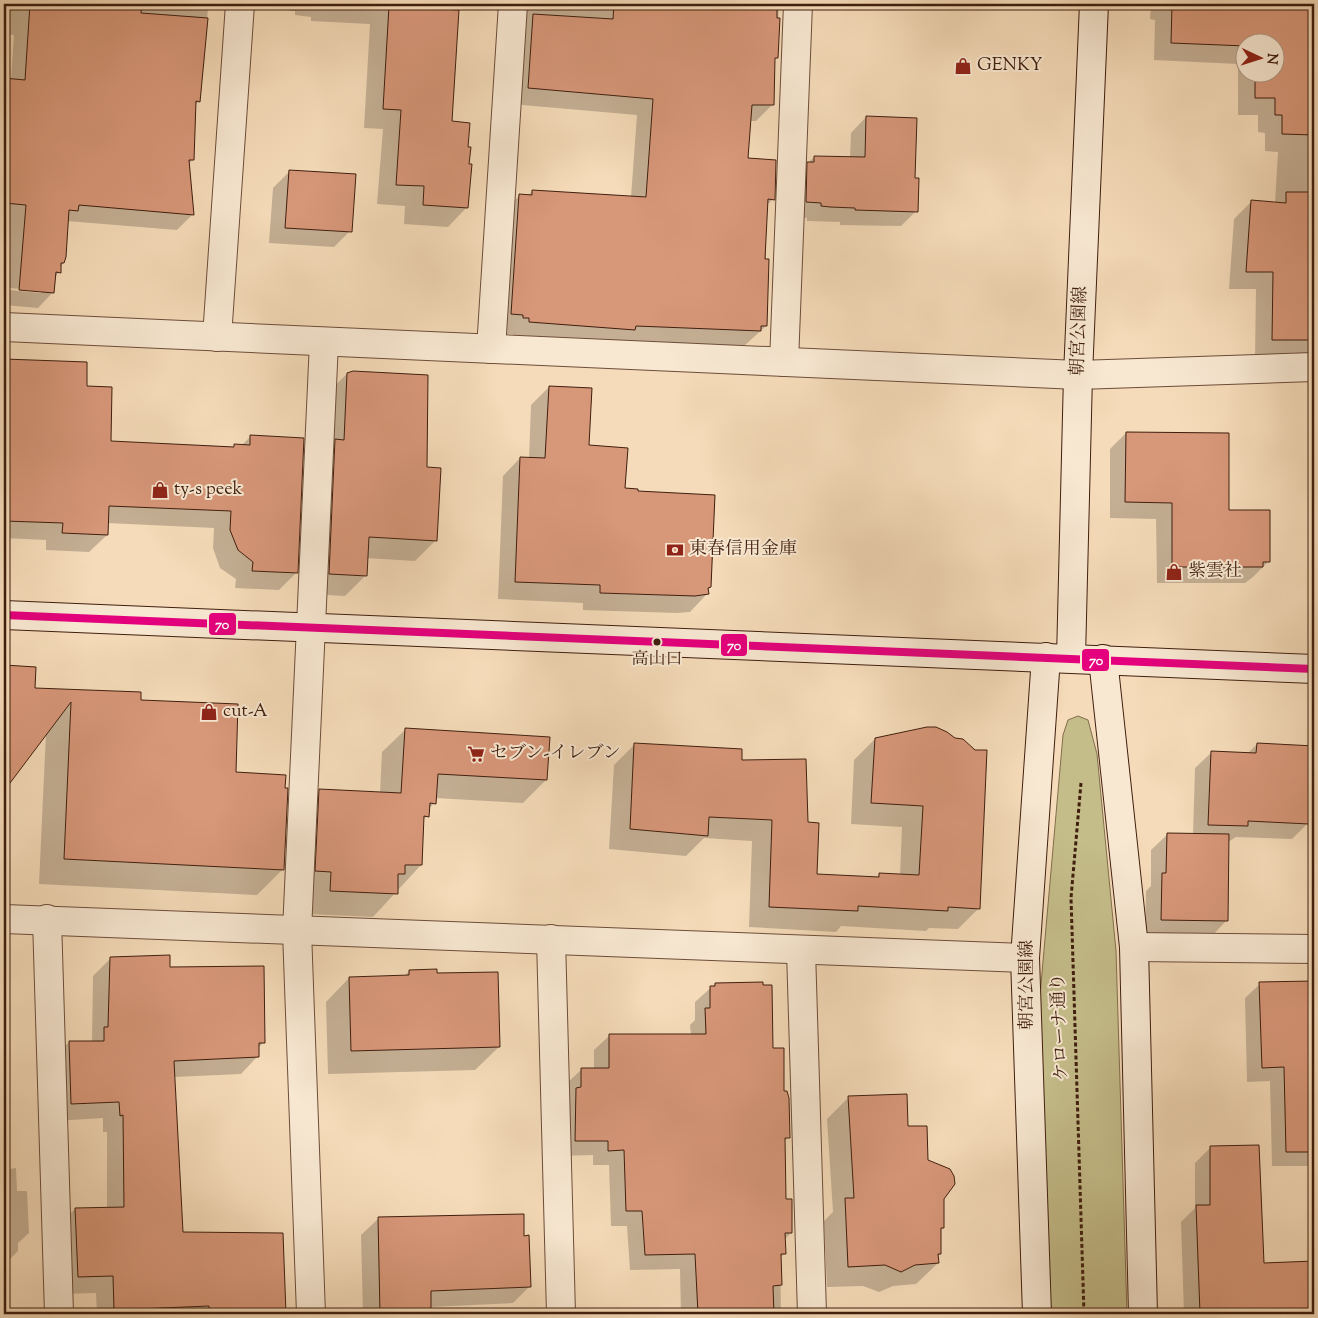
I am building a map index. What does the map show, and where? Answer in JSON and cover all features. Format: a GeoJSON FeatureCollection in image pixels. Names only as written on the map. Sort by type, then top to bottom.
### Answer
{"type":"FeatureCollection","features":[{"type":"Feature","properties":{"kind":"street"},"geometry":{"type":"LineString","coordinates":[[217,337],[240,4]]}},
{"type":"Feature","properties":{"kind":"street"},"geometry":{"type":"LineString","coordinates":[[491,349],[513,4]]}},
{"type":"Feature","properties":{"kind":"street"},"geometry":{"type":"LineString","coordinates":[[784,362],[798,4]]}},
{"type":"Feature","properties":{"kind":"street","name":"朝宮公園線"},"geometry":{"type":"LineString","coordinates":[[1037,1314],[1025,958],[1058,657],[1078,375],[1094,4]]}},
{"type":"Feature","properties":{"kind":"street"},"geometry":{"type":"LineString","coordinates":[[4,327],[1078,375],[1314,367]]}},
{"type":"Feature","properties":{"kind":"street"},"geometry":{"type":"LineString","coordinates":[[311,1314],[297,931],[324,342]]}},
{"type":"Feature","properties":{"kind":"street"},"geometry":{"type":"LineString","coordinates":[[4,615],[1314,669]]}},
{"type":"Feature","properties":{"kind":"street"},"geometry":{"type":"LineString","coordinates":[[1103,659],[1134,947],[1143,1314]]}},
{"type":"Feature","properties":{"kind":"street"},"geometry":{"type":"LineString","coordinates":[[4,918],[297,931],[1025,958]]}},
{"type":"Feature","properties":{"kind":"street"},"geometry":{"type":"LineString","coordinates":[[47,920],[59,1314]]}},
{"type":"Feature","properties":{"kind":"street"},"geometry":{"type":"LineString","coordinates":[[551,939],[560,1314]]}},
{"type":"Feature","properties":{"kind":"street"},"geometry":{"type":"LineString","coordinates":[[1134,947],[1314,949]]}},
{"type":"Feature","properties":{"kind":"street"},"geometry":{"type":"LineString","coordinates":[[801,950],[812,1314]]}},
{"type":"Feature","properties":{"kind":"path","name":"ケローナ通り"},"geometry":{"type":"LineString","coordinates":[[1081,779],[1071,898],[1084,1314]]}},
{"type":"Feature","properties":{"kind":"shaded area"},"geometry":{"type":"Polygon","coordinates":[[[1078,716],[1088,720],[1097,754],[1116,951],[1127,1314],[1048,1314],[1039,1007],[1063,735],[1068,720],[1078,716]]]}},
{"type":"Feature","properties":{"kind":"building"},"geometry":{"type":"Polygon","coordinates":[[[30,4],[142,4],[141,13],[208,18],[200,102],[196,101],[194,160],[189,160],[194,215],[79,205],[78,211],[69,210],[66,257],[64,263],[61,263],[61,273],[56,272],[54,293],[19,290],[26,205],[4,203],[4,78],[25,80],[30,4]]]}},
{"type":"Feature","properties":{"kind":"building"},"geometry":{"type":"Polygon","coordinates":[[[614,4],[777,4],[777,18],[780,18],[778,58],[775,58],[774,105],[752,105],[748,158],[776,160],[775,200],[768,199],[765,259],[769,259],[767,326],[761,326],[761,331],[636,326],[635,330],[529,322],[529,318],[523,318],[523,315],[511,314],[519,194],[532,195],[532,190],[646,197],[653,99],[528,88],[533,14],[613,19],[614,4]]]}},
{"type":"Feature","properties":{"kind":"building"},"geometry":{"type":"Polygon","coordinates":[[[1172,4],[1314,4],[1314,135],[1282,134],[1282,115],[1275,115],[1275,98],[1255,98],[1255,82],[1286,82],[1286,32],[1236,32],[1236,46],[1171,43],[1172,4]]]}},
{"type":"Feature","properties":{"kind":"building"},"geometry":{"type":"Polygon","coordinates":[[[389,6],[459,10],[452,121],[470,123],[468,147],[471,147],[469,164],[472,164],[468,208],[423,205],[424,186],[396,185],[401,110],[383,109],[389,6]]]}},
{"type":"Feature","properties":{"kind":"building"},"geometry":{"type":"Polygon","coordinates":[[[866,116],[917,118],[915,178],[919,178],[918,212],[855,210],[855,208],[821,206],[821,203],[806,202],[807,162],[814,162],[814,156],[865,157],[866,116]]]}},
{"type":"Feature","properties":{"kind":"building"},"geometry":{"type":"Polygon","coordinates":[[[289,170],[356,174],[352,232],[285,228],[289,170]]]}},
{"type":"Feature","properties":{"kind":"building"},"geometry":{"type":"Polygon","coordinates":[[[1286,192],[1314,192],[1314,340],[1272,340],[1273,272],[1246,272],[1251,200],[1286,203],[1286,192]]]}},
{"type":"Feature","properties":{"kind":"building"},"geometry":{"type":"Polygon","coordinates":[[[4,359],[87,362],[87,386],[112,387],[111,441],[234,447],[234,444],[250,445],[250,435],[304,438],[298,573],[252,571],[253,562],[238,550],[230,530],[231,511],[109,506],[108,535],[62,533],[63,523],[4,521],[4,359]]]}},
{"type":"Feature","properties":{"kind":"building"},"geometry":{"type":"Polygon","coordinates":[[[353,371],[428,375],[427,467],[441,468],[437,541],[369,537],[367,576],[329,574],[335,439],[344,440],[347,373],[353,371]]]}},
{"type":"Feature","properties":{"kind":"building"},"geometry":{"type":"Polygon","coordinates":[[[549,386],[592,388],[589,445],[628,448],[625,488],[638,489],[638,491],[715,495],[711,587],[708,588],[709,594],[695,596],[600,593],[600,585],[515,582],[520,457],[545,458],[549,386]]]}},
{"type":"Feature","properties":{"kind":"building"},"geometry":{"type":"Polygon","coordinates":[[[1126,432],[1229,433],[1229,510],[1270,510],[1270,562],[1263,562],[1263,567],[1172,567],[1172,503],[1125,502],[1126,432]]]}},
{"type":"Feature","properties":{"kind":"building"},"geometry":{"type":"Polygon","coordinates":[[[4,665],[36,667],[35,688],[141,692],[141,700],[238,704],[236,772],[286,775],[285,788],[288,788],[284,870],[64,859],[71,702],[4,791],[4,665]]]}},
{"type":"Feature","properties":{"kind":"building"},"geometry":{"type":"Polygon","coordinates":[[[927,727],[936,727],[955,738],[963,739],[975,750],[987,750],[980,909],[948,907],[948,911],[858,906],[858,911],[769,907],[772,820],[709,817],[708,836],[630,829],[634,743],[742,749],[742,760],[806,759],[808,822],[819,823],[817,874],[879,877],[879,873],[919,875],[923,806],[871,803],[875,738],[927,727]]]}},
{"type":"Feature","properties":{"kind":"building"},"geometry":{"type":"Polygon","coordinates":[[[405,728],[550,737],[547,780],[438,774],[436,804],[430,803],[429,817],[424,816],[422,865],[405,865],[405,874],[398,874],[398,894],[330,891],[331,872],[315,871],[319,789],[401,793],[405,728]]]}},
{"type":"Feature","properties":{"kind":"building"},"geometry":{"type":"Polygon","coordinates":[[[1257,743],[1314,746],[1309,824],[1248,821],[1248,826],[1208,825],[1211,751],[1256,753],[1257,743]]]}},
{"type":"Feature","properties":{"kind":"building"},"geometry":{"type":"Polygon","coordinates":[[[1167,833],[1229,834],[1228,921],[1161,920],[1162,873],[1166,873],[1167,833]]]}},
{"type":"Feature","properties":{"kind":"building"},"geometry":{"type":"Polygon","coordinates":[[[170,955],[170,967],[264,966],[265,1043],[259,1043],[259,1057],[174,1061],[183,1232],[283,1233],[286,1314],[209,1314],[209,1306],[114,1310],[113,1276],[78,1277],[75,1208],[124,1207],[123,1115],[120,1116],[119,1102],[71,1104],[69,1041],[104,1041],[104,1027],[108,1027],[110,957],[170,955]]]}},
{"type":"Feature","properties":{"kind":"building"},"geometry":{"type":"Polygon","coordinates":[[[437,969],[437,973],[498,972],[500,1047],[351,1051],[349,977],[409,975],[409,970],[437,969]]]}},
{"type":"Feature","properties":{"kind":"building"},"geometry":{"type":"Polygon","coordinates":[[[1314,981],[1314,1152],[1286,1152],[1284,1067],[1262,1068],[1259,982],[1314,981]]]}},
{"type":"Feature","properties":{"kind":"building"},"geometry":{"type":"Polygon","coordinates":[[[763,982],[763,985],[772,985],[773,1048],[784,1048],[784,1091],[787,1091],[789,1098],[790,1138],[785,1138],[786,1199],[792,1199],[792,1233],[785,1233],[786,1254],[781,1254],[782,1285],[773,1286],[774,1314],[698,1314],[695,1254],[645,1255],[642,1211],[626,1211],[624,1150],[608,1151],[608,1141],[575,1141],[576,1088],[581,1087],[581,1068],[609,1068],[609,1034],[706,1034],[705,1008],[710,1008],[710,986],[715,986],[715,983],[763,982]]]}},
{"type":"Feature","properties":{"kind":"building"},"geometry":{"type":"Polygon","coordinates":[[[907,1094],[908,1126],[927,1126],[928,1160],[950,1169],[954,1176],[955,1184],[944,1199],[944,1228],[941,1228],[941,1254],[938,1254],[939,1263],[915,1265],[901,1272],[885,1265],[848,1267],[845,1198],[854,1198],[848,1096],[907,1094]]]}},
{"type":"Feature","properties":{"kind":"building"},"geometry":{"type":"Polygon","coordinates":[[[1259,1145],[1264,1263],[1314,1261],[1314,1314],[1200,1314],[1196,1205],[1210,1205],[1210,1146],[1259,1145]]]}},
{"type":"Feature","properties":{"kind":"building"},"geometry":{"type":"Polygon","coordinates":[[[524,1214],[524,1236],[529,1235],[531,1287],[431,1291],[431,1314],[380,1314],[378,1217],[524,1214]]]}},
{"type":"Feature","properties":{"kind":"transit line","name":"70"},"geometry":{"type":"LineString","coordinates":[[4,615],[1314,669]]}},
{"type":"Feature","properties":{"kind":"place","name":"GENKY"},"geometry":{"type":"Point","coordinates":[963,66]}},
{"type":"Feature","properties":{"kind":"place","name":"ty-s peek"},"geometry":{"type":"Point","coordinates":[160,490]}},
{"type":"Feature","properties":{"kind":"place","name":"東春信用金庫"},"geometry":{"type":"Point","coordinates":[675,550]}},
{"type":"Feature","properties":{"kind":"place","name":"紫雲社"},"geometry":{"type":"Point","coordinates":[1174,572]}},
{"type":"Feature","properties":{"kind":"place","name":"高山口"},"geometry":{"type":"Point","coordinates":[657,642]}},
{"type":"Feature","properties":{"kind":"place","name":"cut-A"},"geometry":{"type":"Point","coordinates":[209,712]}},
{"type":"Feature","properties":{"kind":"place","name":"セブン-イレブン"},"geometry":{"type":"Point","coordinates":[476,754]}}]}
